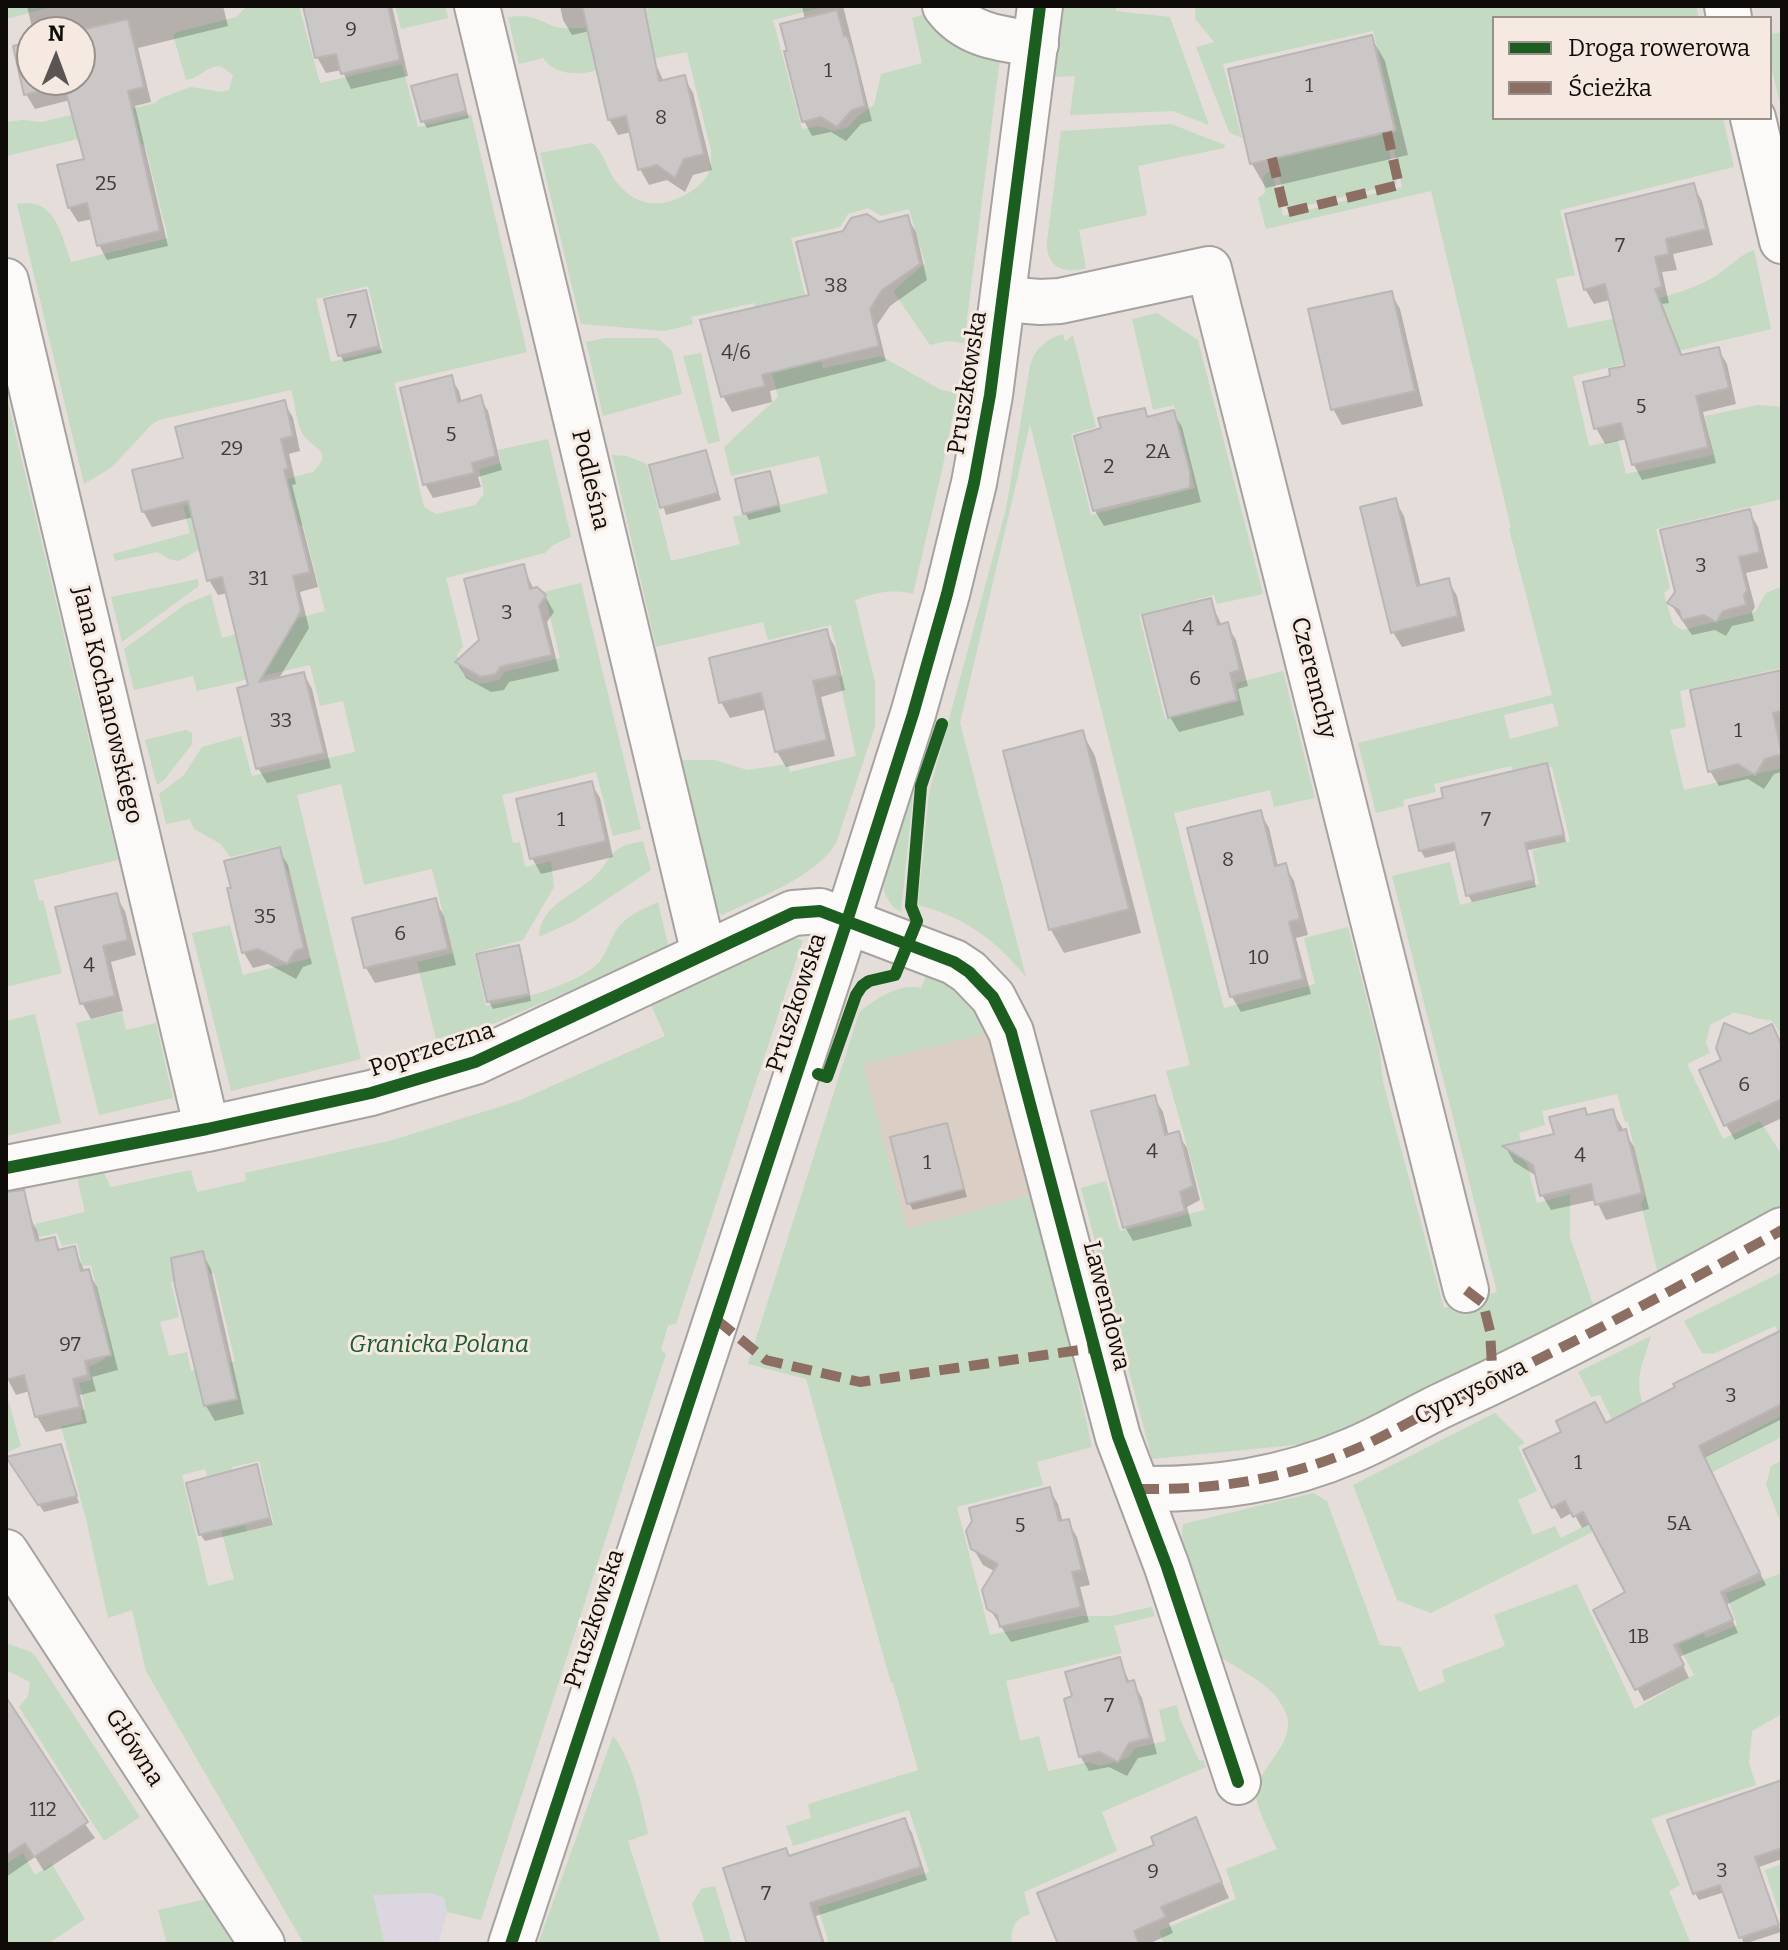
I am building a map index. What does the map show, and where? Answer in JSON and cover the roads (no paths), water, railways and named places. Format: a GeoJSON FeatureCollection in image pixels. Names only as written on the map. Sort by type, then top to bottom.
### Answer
{"type":"FeatureCollection","features":[{"type":"Feature","properties":{"kind":"street","name":"Podleśna"},"geometry":{"type":"LineString","coordinates":[[477,6],[704,954]]}},
{"type":"Feature","properties":{"kind":"street"},"geometry":{"type":"LineString","coordinates":[[945,6],[957,20],[979,33],[1038,25]]}},
{"type":"Feature","properties":{"kind":"street","name":"Pruszkowska"},"geometry":{"type":"LineString","coordinates":[[511,1944],[847,921],[913,714],[959,547],[982,439],[1038,25]]}},
{"type":"Feature","properties":{"kind":"street"},"geometry":{"type":"LineString","coordinates":[[1753,120],[1782,241]]}},
{"type":"Feature","properties":{"kind":"street","name":"Czeremchy"},"geometry":{"type":"LineString","coordinates":[[1003,299],[1060,301],[1209,269],[1466,1290]]}},
{"type":"Feature","properties":{"kind":"street","name":"Jana Kochanowskiego"},"geometry":{"type":"LineString","coordinates":[[6,281],[207,1129]]}},
{"type":"Feature","properties":{"kind":"street","name":"Poprzeczna"},"geometry":{"type":"LineString","coordinates":[[6,1168],[371,1093],[475,1062],[793,913],[820,911],[847,921]]}},
{"type":"Feature","properties":{"kind":"street","name":"Lawendowa"},"geometry":{"type":"LineString","coordinates":[[847,921],[954,962],[983,985],[1003,1013],[1030,1095],[1114,1422],[1238,1782]]}},
{"type":"Feature","properties":{"kind":"street","name":"Cyprysowa"},"geometry":{"type":"LineString","coordinates":[[1139,1489],[1191,1490],[1247,1483],[1321,1464],[1516,1371],[1782,1230]]}},
{"type":"Feature","properties":{"kind":"street","name":"Główna"},"geometry":{"type":"LineString","coordinates":[[6,1552],[262,1944]]}},
{"type":"Feature","properties":{"kind":"park label","name":"Granicka Polana"},"geometry":{"type":"Point","coordinates":[439,1345]}}]}
